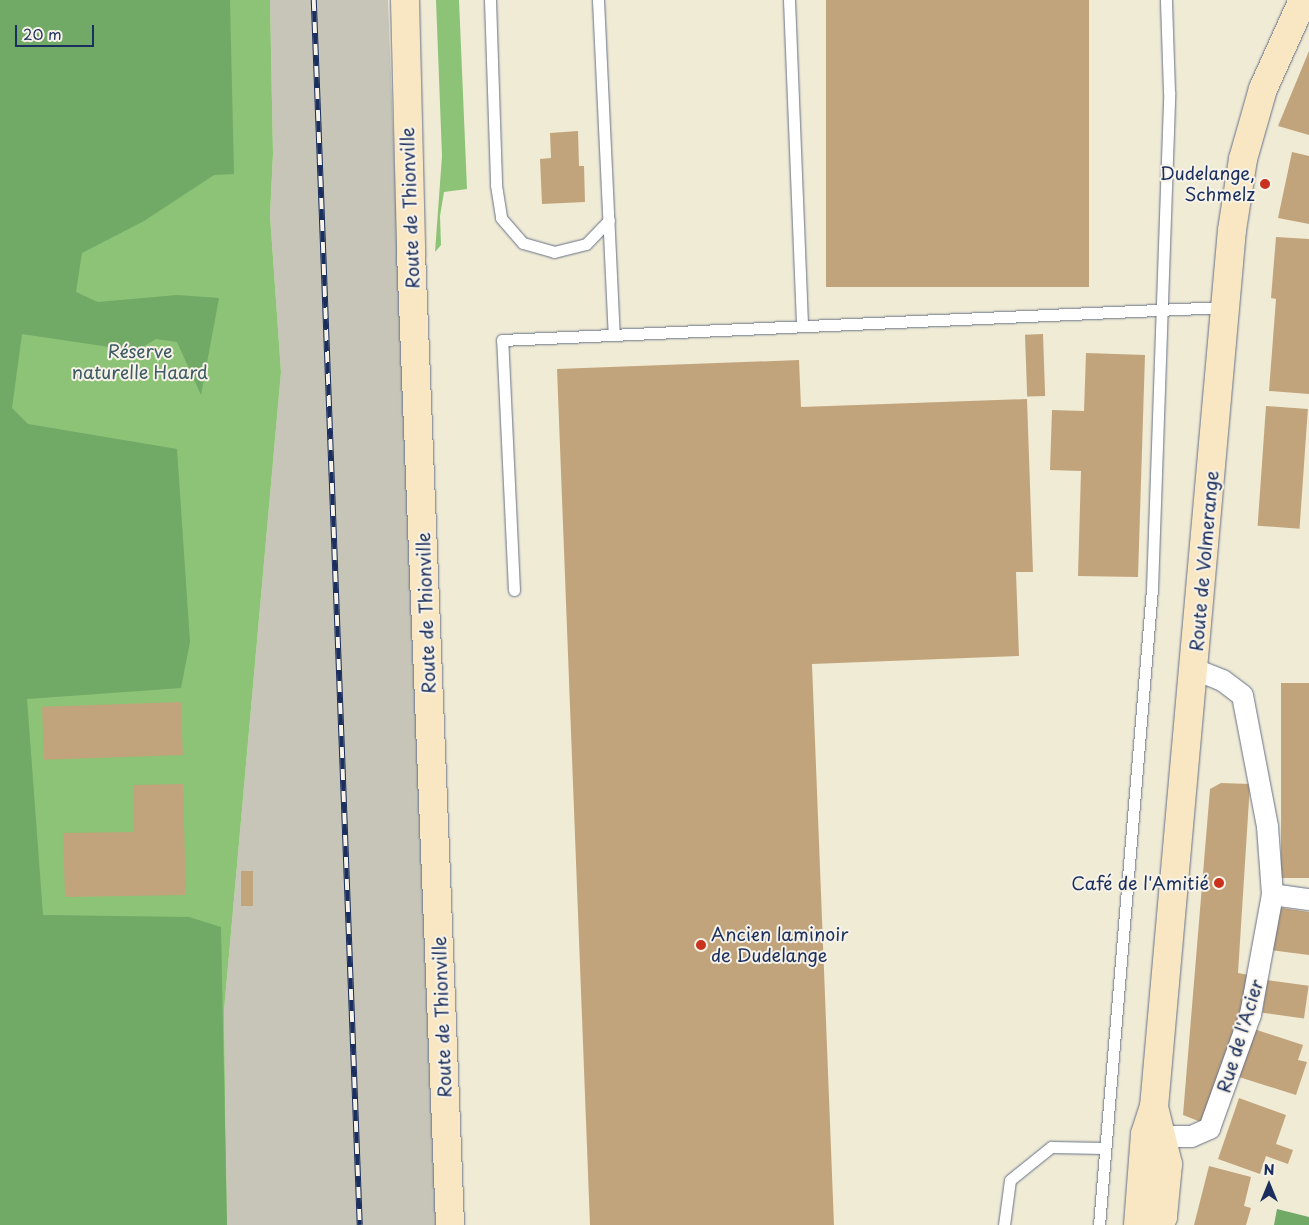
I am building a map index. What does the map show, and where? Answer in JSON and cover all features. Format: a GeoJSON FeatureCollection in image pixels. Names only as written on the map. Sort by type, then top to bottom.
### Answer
{"type":"FeatureCollection","features":[{"type":"Feature","properties":{"kind":"main road","name":"Route de Thionville"},"geometry":{"type":"LineString","coordinates":[[405,0],[411,253],[450,1225]]}},
{"type":"Feature","properties":{"kind":"main road","name":"Route de Volmerange"},"geometry":{"type":"LineString","coordinates":[[1138,1225],[1145,1134],[1154,1107],[1194,669],[1224,307],[1243,159],[1263,89],[1297,12]]}},
{"type":"Feature","properties":{"kind":"main road","name":"Route de Volmerange"},"geometry":{"type":"LineString","coordinates":[[1154,1107],[1163,1136],[1168,1164],[1163,1217],[1159,1225]]}},
{"type":"Feature","properties":{"kind":"street","name":"Rue de l'Acier"},"geometry":{"type":"LineString","coordinates":[[1163,1136],[1191,1136],[1209,1128],[1250,1014],[1272,894],[1267,826],[1242,695],[1222,680],[1194,669]]}},
{"type":"Feature","properties":{"kind":"street"},"geometry":{"type":"LineString","coordinates":[[1272,894],[1309,899]]}},
{"type":"Feature","properties":{"kind":"lane"},"geometry":{"type":"LineString","coordinates":[[490,0],[496,185],[501,218],[523,243],[554,252],[586,244],[609,220]]}},
{"type":"Feature","properties":{"kind":"lane"},"geometry":{"type":"LineString","coordinates":[[598,0],[614,334]]}},
{"type":"Feature","properties":{"kind":"lane"},"geometry":{"type":"LineString","coordinates":[[789,0],[802,326]]}},
{"type":"Feature","properties":{"kind":"lane"},"geometry":{"type":"LineString","coordinates":[[1100,1225],[1152,589],[1170,92],[1166,0]]}},
{"type":"Feature","properties":{"kind":"lane"},"geometry":{"type":"LineString","coordinates":[[514,590],[502,340],[1224,307]]}},
{"type":"Feature","properties":{"kind":"lane"},"geometry":{"type":"LineString","coordinates":[[1004,1225],[1010,1180],[1051,1147],[1105,1148]]}},
{"type":"Feature","properties":{"kind":"shaded area"},"geometry":{"type":"Polygon","coordinates":[[[270,0],[388,0],[436,1225],[227,1225],[224,1011],[281,372],[270,215],[273,154],[270,0]]]}},
{"type":"Feature","properties":{"kind":"green space","name":"Réserve naturelle Haard"},"geometry":{"type":"Polygon","coordinates":[[[0,0],[270,0],[273,154],[270,215],[281,372],[224,1011],[227,1225],[0,1225],[0,0]]]}},
{"type":"Feature","properties":{"kind":"green space","name":"Réserve naturelle Haard"},"geometry":{"type":"Polygon","coordinates":[[[0,0],[230,0],[234,174],[214,175],[144,221],[82,253],[76,292],[98,302],[177,295],[219,298],[201,395],[177,342],[156,339],[136,351],[22,334],[12,408],[28,424],[177,449],[190,642],[181,688],[27,699],[43,915],[189,917],[221,927],[227,1225],[0,1225],[0,0]]]}},
{"type":"Feature","properties":{"kind":"green space"},"geometry":{"type":"Polygon","coordinates":[[[436,0],[459,0],[467,189],[444,192],[440,216],[441,245],[435,252],[442,156],[436,0]]]}},
{"type":"Feature","properties":{"kind":"green space"},"geometry":{"type":"Polygon","coordinates":[[[1277,1209],[1309,1217],[1309,1225],[1274,1225],[1277,1209]]]}},
{"type":"Feature","properties":{"kind":"building"},"geometry":{"type":"Polygon","coordinates":[[[826,0],[1089,0],[1089,287],[826,287],[826,0]]]}},
{"type":"Feature","properties":{"kind":"building"},"geometry":{"type":"Polygon","coordinates":[[[1309,51],[1309,135],[1278,126],[1309,51]]]}},
{"type":"Feature","properties":{"kind":"building"},"geometry":{"type":"Polygon","coordinates":[[[578,131],[579,166],[584,166],[585,202],[542,204],[540,159],[551,158],[550,133],[578,131]]]}},
{"type":"Feature","properties":{"kind":"building"},"geometry":{"type":"Polygon","coordinates":[[[1292,152],[1309,156],[1309,224],[1278,218],[1292,152]]]}},
{"type":"Feature","properties":{"kind":"building"},"geometry":{"type":"Polygon","coordinates":[[[1276,237],[1309,239],[1309,394],[1269,391],[1276,299],[1271,298],[1276,237]]]}},
{"type":"Feature","properties":{"kind":"building"},"geometry":{"type":"Polygon","coordinates":[[[1043,334],[1045,396],[1027,397],[1025,335],[1043,334]]]}},
{"type":"Feature","properties":{"kind":"building"},"geometry":{"type":"Polygon","coordinates":[[[1086,353],[1145,355],[1138,577],[1078,576],[1081,471],[1050,470],[1052,410],[1084,411],[1086,353]]]}},
{"type":"Feature","properties":{"kind":"building","name":"Ancien laminoir de Dudelange"},"geometry":{"type":"Polygon","coordinates":[[[799,360],[801,407],[1027,399],[1033,572],[1016,572],[1019,656],[812,664],[834,1225],[590,1225],[557,369],[799,360]]]}},
{"type":"Feature","properties":{"kind":"building"},"geometry":{"type":"Polygon","coordinates":[[[1266,406],[1308,409],[1300,529],[1258,526],[1266,406]]]}},
{"type":"Feature","properties":{"kind":"building"},"geometry":{"type":"Polygon","coordinates":[[[1281,683],[1309,683],[1309,878],[1281,878],[1281,683]]]}},
{"type":"Feature","properties":{"kind":"building"},"geometry":{"type":"Polygon","coordinates":[[[181,702],[183,755],[44,760],[42,707],[181,702]]]}},
{"type":"Feature","properties":{"kind":"building"},"geometry":{"type":"Polygon","coordinates":[[[1221,783],[1250,784],[1238,973],[1249,975],[1232,1045],[1201,1122],[1183,1115],[1210,789],[1221,783]]]}},
{"type":"Feature","properties":{"kind":"building"},"geometry":{"type":"Polygon","coordinates":[[[183,784],[186,895],[65,897],[63,833],[134,832],[133,785],[183,784]]]}},
{"type":"Feature","properties":{"kind":"building"},"geometry":{"type":"Polygon","coordinates":[[[241,871],[253,871],[253,906],[241,906],[241,871]]]}},
{"type":"Feature","properties":{"kind":"building"},"geometry":{"type":"Polygon","coordinates":[[[1276,907],[1309,912],[1309,955],[1270,950],[1276,907]]]}},
{"type":"Feature","properties":{"kind":"building"},"geometry":{"type":"Polygon","coordinates":[[[1267,980],[1309,986],[1304,1019],[1262,1013],[1267,980]]]}},
{"type":"Feature","properties":{"kind":"building"},"geometry":{"type":"Polygon","coordinates":[[[1254,1029],[1303,1045],[1298,1060],[1307,1062],[1296,1095],[1239,1077],[1254,1029]]]}},
{"type":"Feature","properties":{"kind":"building"},"geometry":{"type":"Polygon","coordinates":[[[1239,1098],[1286,1115],[1276,1144],[1293,1150],[1288,1164],[1266,1156],[1260,1174],[1218,1159],[1239,1098]]]}},
{"type":"Feature","properties":{"kind":"building"},"geometry":{"type":"Polygon","coordinates":[[[1209,1166],[1251,1177],[1244,1206],[1251,1208],[1246,1225],[1194,1225],[1209,1166]]]}},
{"type":"Feature","properties":{"kind":"railway"},"geometry":{"type":"LineString","coordinates":[[314,0],[360,1225]]}},
{"type":"Feature","properties":{"kind":"place","name":"Dudelange, Schmelz"},"geometry":{"type":"Point","coordinates":[1265,184]}},
{"type":"Feature","properties":{"kind":"place","name":"Café de l'Amitié"},"geometry":{"type":"Point","coordinates":[1219,883]}},
{"type":"Feature","properties":{"kind":"place","name":"Ancien laminoir de Dudelange"},"geometry":{"type":"Point","coordinates":[701,945]}}]}
